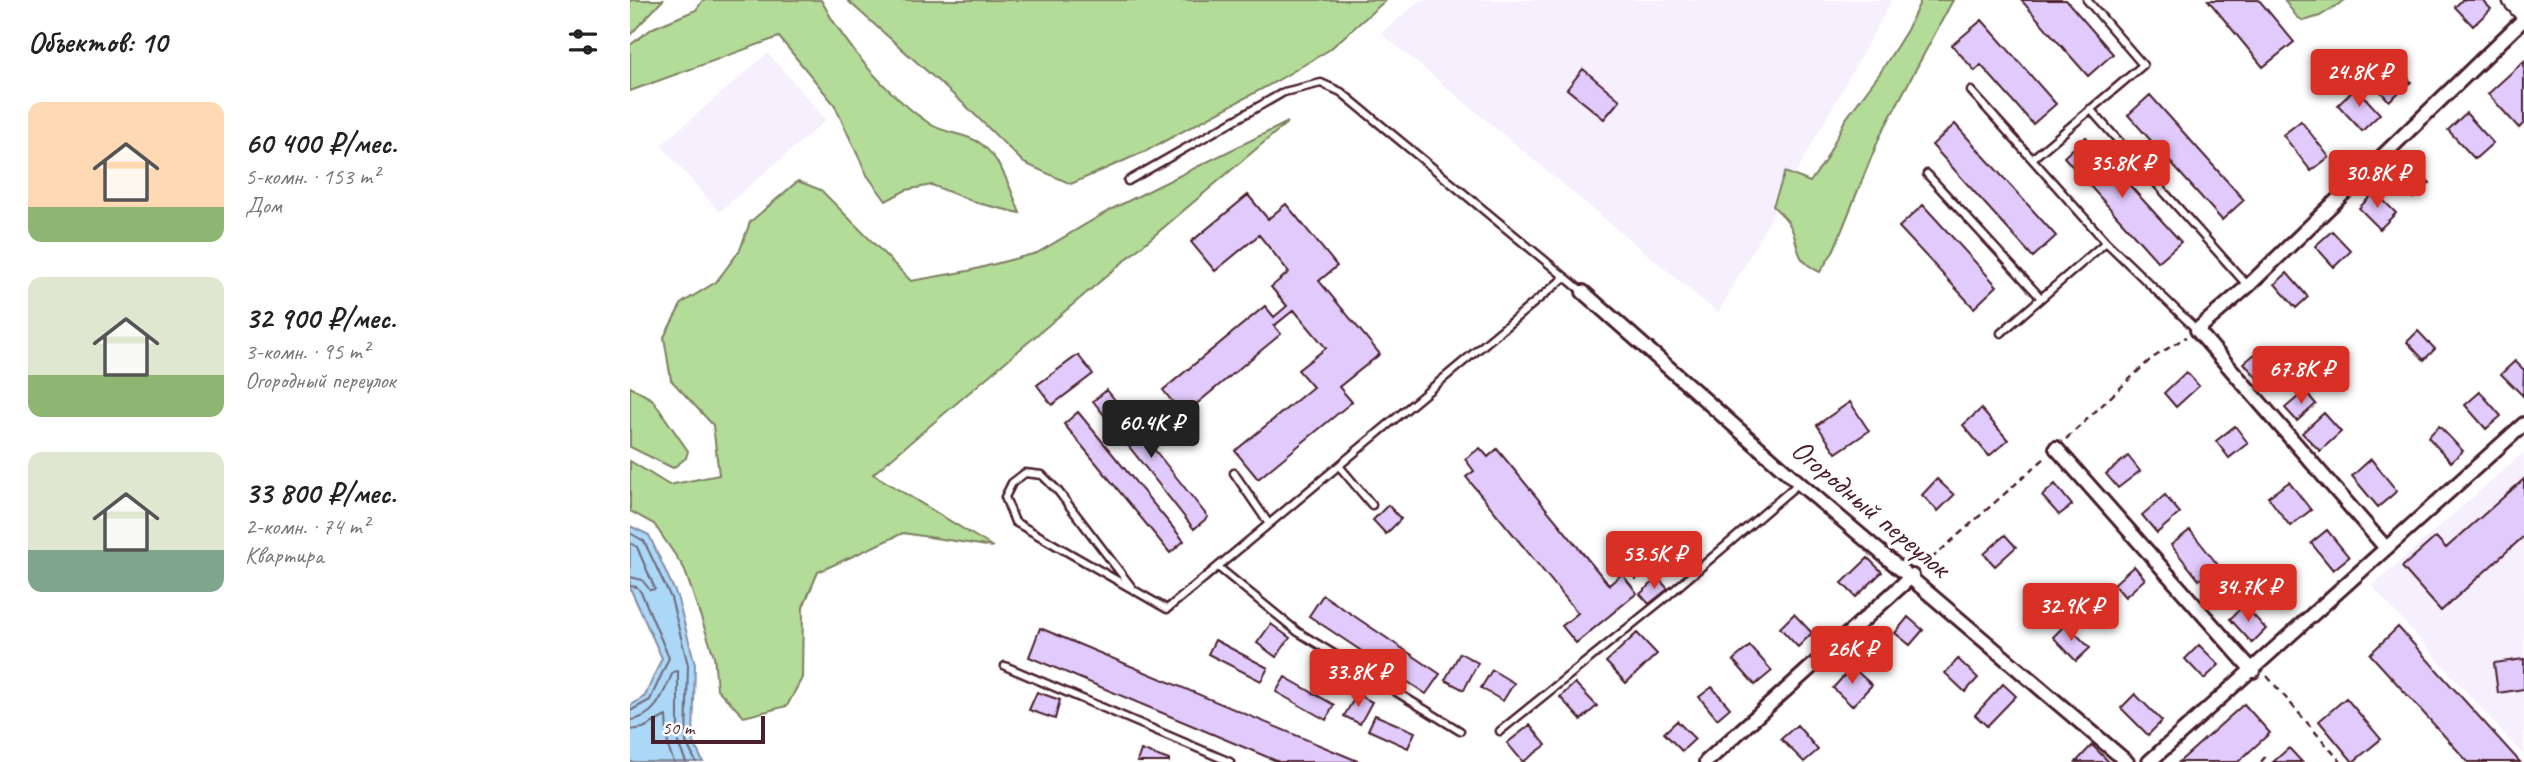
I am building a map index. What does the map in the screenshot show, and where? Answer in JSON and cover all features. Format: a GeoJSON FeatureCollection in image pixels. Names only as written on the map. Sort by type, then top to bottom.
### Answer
{"type":"FeatureCollection","features":[{"type":"Feature","properties":{"kind":"main road"},"geometry":{"type":"LineString","coordinates":[[2514,0],[2524,12]]}},
{"type":"Feature","properties":{"kind":"street"},"geometry":{"type":"LineString","coordinates":[[2386,548],[2197,330],[2248,286],[2524,19]]}},
{"type":"Feature","properties":{"kind":"street","name":"Огородный переулок"},"geometry":{"type":"LineString","coordinates":[[1583,292],[1799,483],[1912,576],[2127,762]]}},
{"type":"Feature","properties":{"kind":"street"},"geometry":{"type":"LineString","coordinates":[[2149,762],[2524,424]]}},
{"type":"Feature","properties":{"kind":"street"},"geometry":{"type":"LineString","coordinates":[[2056,448],[2255,668]]}},
{"type":"Feature","properties":{"kind":"street"},"geometry":{"type":"LineString","coordinates":[[1706,762],[1912,576]]}},
{"type":"Feature","properties":{"kind":"lane"},"geometry":{"type":"LineString","coordinates":[[2032,159],[2143,65],[2087,0]]}},
{"type":"Feature","properties":{"kind":"lane"},"geometry":{"type":"LineString","coordinates":[[1128,181],[1284,92],[1321,83],[1341,92],[1583,292]]}},
{"type":"Feature","properties":{"kind":"lane"},"geometry":{"type":"LineString","coordinates":[[1971,91],[2106,242],[2197,330]]}},
{"type":"Feature","properties":{"kind":"lane"},"geometry":{"type":"LineString","coordinates":[[2090,109],[2248,286]]}},
{"type":"Feature","properties":{"kind":"lane"},"geometry":{"type":"LineString","coordinates":[[1927,174],[2041,298]]}},
{"type":"Feature","properties":{"kind":"lane"},"geometry":{"type":"LineString","coordinates":[[2001,333],[2106,242]]}},
{"type":"Feature","properties":{"kind":"lane"},"geometry":{"type":"LineString","coordinates":[[1133,589],[1058,491],[1042,475],[1025,473],[1012,483],[1005,497],[1015,522],[1167,609],[1565,277]]}},
{"type":"Feature","properties":{"kind":"lane"},"geometry":{"type":"LineString","coordinates":[[1339,466],[1372,505]]}},
{"type":"Feature","properties":{"kind":"lane"},"geometry":{"type":"LineString","coordinates":[[1234,473],[1269,524]]}},
{"type":"Feature","properties":{"kind":"lane"},"geometry":{"type":"LineString","coordinates":[[1500,731],[1666,597],[1799,483]]}},
{"type":"Feature","properties":{"kind":"lane"},"geometry":{"type":"LineString","coordinates":[[1218,567],[1298,632],[1460,731]]}},
{"type":"Feature","properties":{"kind":"lane"},"geometry":{"type":"LineString","coordinates":[[1005,666],[1230,762]]}},
{"type":"Feature","properties":{"kind":"path"},"geometry":{"type":"LineString","coordinates":[[2255,668],[2341,762]]}},
{"type":"Feature","properties":{"kind":"path"},"geometry":{"type":"LineString","coordinates":[[2261,762],[2265,757]]}},
{"type":"Feature","properties":{"kind":"shaded area"},"geometry":{"type":"Polygon","coordinates":[[[1421,0],[1892,0],[1718,313],[1381,33],[1421,0]]]}},
{"type":"Feature","properties":{"kind":"shaded area"},"geometry":{"type":"Polygon","coordinates":[[[768,53],[826,120],[719,212],[661,145],[768,53]]]}},
{"type":"Feature","properties":{"kind":"shaded area"},"geometry":{"type":"Polygon","coordinates":[[[2524,452],[2524,756],[2372,586],[2524,452]]]}},
{"type":"Feature","properties":{"kind":"green space"},"geometry":{"type":"Polygon","coordinates":[[[630,0],[663,0],[630,35],[630,0]]]}},
{"type":"Feature","properties":{"kind":"green space"},"geometry":{"type":"Polygon","coordinates":[[[703,0],[821,0],[855,52],[898,99],[930,124],[974,140],[987,149],[1004,175],[1020,213],[977,203],[932,185],[906,190],[886,201],[867,175],[834,104],[779,37],[630,91],[630,45],[653,28],[696,10],[703,0]]]}},
{"type":"Feature","properties":{"kind":"green space"},"geometry":{"type":"Polygon","coordinates":[[[847,0],[1386,0],[1329,50],[1275,82],[1146,151],[1071,184],[1024,163],[966,106],[847,0]]]}},
{"type":"Feature","properties":{"kind":"green space"},"geometry":{"type":"Polygon","coordinates":[[[1921,0],[1953,0],[1880,136],[1833,252],[1820,272],[1800,256],[1788,222],[1773,206],[1785,172],[1810,182],[1825,161],[1845,120],[1880,73],[1907,30],[1921,0]]]}},
{"type":"Feature","properties":{"kind":"green space"},"geometry":{"type":"Polygon","coordinates":[[[2284,0],[2345,0],[2320,16],[2304,21],[2297,17],[2284,0]]]}},
{"type":"Feature","properties":{"kind":"green space"},"geometry":{"type":"Polygon","coordinates":[[[1288,122],[873,474],[993,547],[903,533],[818,572],[803,607],[802,678],[787,706],[744,717],[717,689],[714,656],[684,568],[654,524],[630,511],[630,461],[669,485],[719,475],[713,425],[671,380],[664,337],[682,303],[716,282],[740,250],[750,222],[798,181],[821,190],[911,281],[968,271],[1037,253],[1110,210],[1288,122]]]}},
{"type":"Feature","properties":{"kind":"green space"},"geometry":{"type":"Polygon","coordinates":[[[630,387],[652,399],[688,451],[686,458],[673,468],[630,447],[630,387]]]}},
{"type":"Feature","properties":{"kind":"water"},"geometry":{"type":"Polygon","coordinates":[[[630,526],[649,535],[677,596],[695,664],[693,741],[703,762],[630,762],[630,706],[645,696],[662,658],[630,588],[630,526]]]}},
{"type":"Feature","properties":{"kind":"building"},"geometry":{"type":"Polygon","coordinates":[[[2021,0],[2066,0],[2113,54],[2088,76],[2021,0]]]}},
{"type":"Feature","properties":{"kind":"building"},"geometry":{"type":"Polygon","coordinates":[[[2208,0],[2259,0],[2294,42],[2263,67],[2208,0]]]}},
{"type":"Feature","properties":{"kind":"building"},"geometry":{"type":"Polygon","coordinates":[[[2462,0],[2482,0],[2491,9],[2473,26],[2455,7],[2462,0]]]}},
{"type":"Feature","properties":{"kind":"building"},"geometry":{"type":"Polygon","coordinates":[[[1982,20],[2056,104],[2033,124],[1981,65],[1975,71],[1952,45],[1982,20]]]}},
{"type":"Feature","properties":{"kind":"building"},"geometry":{"type":"Polygon","coordinates":[[[2385,54],[2411,82],[2389,101],[2364,73],[2385,54]]]}},
{"type":"Feature","properties":{"kind":"building"},"geometry":{"type":"Polygon","coordinates":[[[2524,61],[2524,123],[2519,128],[2488,94],[2524,61]]]}},
{"type":"Feature","properties":{"kind":"building"},"geometry":{"type":"Polygon","coordinates":[[[1583,69],[1620,100],[1604,119],[1567,89],[1583,69]]]}},
{"type":"Feature","properties":{"kind":"building"},"geometry":{"type":"Polygon","coordinates":[[[2356,88],[2380,114],[2362,131],[2338,105],[2356,88]]]}},
{"type":"Feature","properties":{"kind":"building"},"geometry":{"type":"Polygon","coordinates":[[[2150,95],[2244,200],[2222,220],[2128,115],[2150,95]]]}},
{"type":"Feature","properties":{"kind":"building"},"geometry":{"type":"Polygon","coordinates":[[[2466,113],[2493,143],[2475,159],[2448,130],[2466,113]]]}},
{"type":"Feature","properties":{"kind":"building"},"geometry":{"type":"Polygon","coordinates":[[[2301,121],[2329,157],[2311,171],[2283,135],[2301,121]]]}},
{"type":"Feature","properties":{"kind":"building"},"geometry":{"type":"Polygon","coordinates":[[[1955,124],[2056,236],[2033,257],[1932,145],[1955,124]]]}},
{"type":"Feature","properties":{"kind":"building"},"geometry":{"type":"Polygon","coordinates":[[[2086,137],[2181,242],[2158,262],[2064,157],[2086,137]]]}},
{"type":"Feature","properties":{"kind":"building"},"geometry":{"type":"Polygon","coordinates":[[[2408,160],[2430,183],[2413,198],[2392,175],[2408,160]]]}},
{"type":"Feature","properties":{"kind":"building"},"geometry":{"type":"Polygon","coordinates":[[[2375,192],[2396,213],[2380,229],[2359,208],[2375,192]]]}},
{"type":"Feature","properties":{"kind":"building"},"geometry":{"type":"Polygon","coordinates":[[[1248,195],[1268,219],[1286,204],[1337,266],[1319,281],[1380,354],[1339,387],[1352,402],[1258,479],[1235,451],[1313,387],[1298,370],[1326,348],[1294,310],[1274,326],[1281,334],[1183,415],[1163,390],[1265,306],[1274,317],[1287,306],[1271,287],[1289,272],[1259,235],[1215,271],[1191,242],[1248,195]]]}},
{"type":"Feature","properties":{"kind":"building"},"geometry":{"type":"Polygon","coordinates":[[[1923,205],[1997,286],[1974,308],[1899,227],[1923,205]]]}},
{"type":"Feature","properties":{"kind":"building"},"geometry":{"type":"Polygon","coordinates":[[[2332,231],[2351,251],[2334,267],[2315,246],[2332,231]]]}},
{"type":"Feature","properties":{"kind":"building"},"geometry":{"type":"Polygon","coordinates":[[[2287,273],[2308,297],[2296,308],[2275,284],[2287,273]]]}},
{"type":"Feature","properties":{"kind":"building"},"geometry":{"type":"Polygon","coordinates":[[[2418,331],[2435,349],[2424,360],[2407,342],[2418,331]]]}},
{"type":"Feature","properties":{"kind":"building"},"geometry":{"type":"Polygon","coordinates":[[[2262,348],[2275,364],[2258,379],[2244,363],[2262,348]]]}},
{"type":"Feature","properties":{"kind":"building"},"geometry":{"type":"Polygon","coordinates":[[[1078,355],[1093,374],[1052,405],[1037,385],[1078,355]]]}},
{"type":"Feature","properties":{"kind":"building"},"geometry":{"type":"Polygon","coordinates":[[[2515,361],[2524,370],[2523,396],[2501,374],[2515,361]]]}},
{"type":"Feature","properties":{"kind":"building"},"geometry":{"type":"Polygon","coordinates":[[[2186,372],[2199,386],[2176,407],[2164,393],[2186,372]]]}},
{"type":"Feature","properties":{"kind":"building"},"geometry":{"type":"Polygon","coordinates":[[[1107,390],[1208,517],[1194,529],[1093,401],[1107,390]]]}},
{"type":"Feature","properties":{"kind":"building"},"geometry":{"type":"Polygon","coordinates":[[[2305,391],[2316,404],[2297,421],[2285,408],[2305,391]]]}},
{"type":"Feature","properties":{"kind":"building"},"geometry":{"type":"Polygon","coordinates":[[[2480,392],[2501,416],[2486,429],[2465,405],[2480,392]]]}},
{"type":"Feature","properties":{"kind":"building"},"geometry":{"type":"Polygon","coordinates":[[[1850,402],[1869,431],[1836,453],[1817,425],[1850,402]]]}},
{"type":"Feature","properties":{"kind":"building"},"geometry":{"type":"Polygon","coordinates":[[[1981,409],[2008,440],[1989,456],[1963,425],[1981,409]]]}},
{"type":"Feature","properties":{"kind":"building"},"geometry":{"type":"Polygon","coordinates":[[[1078,412],[1184,541],[1170,553],[1064,424],[1078,412]]]}},
{"type":"Feature","properties":{"kind":"building"},"geometry":{"type":"Polygon","coordinates":[[[2324,413],[2341,432],[2320,451],[2302,433],[2324,413]]]}},
{"type":"Feature","properties":{"kind":"building"},"geometry":{"type":"Polygon","coordinates":[[[2235,426],[2248,443],[2229,458],[2216,441],[2235,426]]]}},
{"type":"Feature","properties":{"kind":"building"},"geometry":{"type":"Polygon","coordinates":[[[2439,426],[2463,451],[2451,462],[2428,437],[2439,426]]]}},
{"type":"Feature","properties":{"kind":"building"},"geometry":{"type":"Polygon","coordinates":[[[1480,448],[1488,457],[1497,449],[1609,585],[1622,574],[1637,593],[1576,643],[1562,626],[1578,613],[1466,477],[1474,471],[1465,459],[1480,448]]]}},
{"type":"Feature","properties":{"kind":"building"},"geometry":{"type":"Polygon","coordinates":[[[2128,456],[2140,471],[2118,488],[2106,474],[2128,456]]]}},
{"type":"Feature","properties":{"kind":"building"},"geometry":{"type":"Polygon","coordinates":[[[2371,459],[2397,491],[2378,507],[2352,476],[2371,459]]]}},
{"type":"Feature","properties":{"kind":"building"},"geometry":{"type":"Polygon","coordinates":[[[1937,479],[1954,495],[1938,511],[1922,495],[1937,479]]]}},
{"type":"Feature","properties":{"kind":"building"},"geometry":{"type":"Polygon","coordinates":[[[2524,479],[2524,536],[2441,611],[2402,567],[2436,537],[2446,548],[2524,479]]]}},
{"type":"Feature","properties":{"kind":"building"},"geometry":{"type":"Polygon","coordinates":[[[2289,482],[2311,510],[2290,526],[2268,497],[2289,482]]]}},
{"type":"Feature","properties":{"kind":"building"},"geometry":{"type":"Polygon","coordinates":[[[2055,484],[2072,505],[2059,515],[2042,496],[2055,484]]]}},
{"type":"Feature","properties":{"kind":"building"},"geometry":{"type":"Polygon","coordinates":[[[2165,495],[2180,513],[2157,533],[2142,515],[2165,495]]]}},
{"type":"Feature","properties":{"kind":"building"},"geometry":{"type":"Polygon","coordinates":[[[1388,505],[1401,519],[1386,534],[1373,520],[1388,505]]]}},
{"type":"Feature","properties":{"kind":"building"},"geometry":{"type":"Polygon","coordinates":[[[2190,530],[2218,565],[2199,580],[2171,545],[2190,530]]]}},
{"type":"Feature","properties":{"kind":"building"},"geometry":{"type":"Polygon","coordinates":[[[2327,530],[2349,557],[2333,570],[2311,543],[2327,530]]]}},
{"type":"Feature","properties":{"kind":"building"},"geometry":{"type":"Polygon","coordinates":[[[2005,535],[2016,547],[1995,566],[1984,554],[2005,535]]]}},
{"type":"Feature","properties":{"kind":"building"},"geometry":{"type":"Polygon","coordinates":[[[1868,558],[1882,572],[1856,597],[1842,583],[1868,558]]]}},
{"type":"Feature","properties":{"kind":"building"},"geometry":{"type":"Polygon","coordinates":[[[1635,559],[1645,571],[1636,579],[1625,567],[1635,559]]]}},
{"type":"Feature","properties":{"kind":"building"},"geometry":{"type":"Polygon","coordinates":[[[2134,566],[2145,579],[2125,597],[2114,584],[2134,566]]]}},
{"type":"Feature","properties":{"kind":"building"},"geometry":{"type":"Polygon","coordinates":[[[1658,578],[1668,589],[1649,604],[1640,594],[1658,578]]]}},
{"type":"Feature","properties":{"kind":"building"},"geometry":{"type":"Polygon","coordinates":[[[1323,595],[1440,674],[1426,694],[1309,616],[1323,595]]]}},
{"type":"Feature","properties":{"kind":"building"},"geometry":{"type":"Polygon","coordinates":[[[2244,605],[2266,629],[2252,643],[2230,619],[2244,605]]]}},
{"type":"Feature","properties":{"kind":"building"},"geometry":{"type":"Polygon","coordinates":[[[1794,614],[1812,633],[1798,647],[1780,628],[1794,614]]]}},
{"type":"Feature","properties":{"kind":"building"},"geometry":{"type":"Polygon","coordinates":[[[1908,617],[1923,630],[1910,645],[1895,633],[1908,617]]]}},
{"type":"Feature","properties":{"kind":"building"},"geometry":{"type":"Polygon","coordinates":[[[1271,624],[1290,638],[1276,657],[1257,643],[1271,624]]]}},
{"type":"Feature","properties":{"kind":"building"},"geometry":{"type":"Polygon","coordinates":[[[2066,624],[2090,648],[2076,661],[2053,637],[2066,624]]]}},
{"type":"Feature","properties":{"kind":"building"},"geometry":{"type":"Polygon","coordinates":[[[2398,627],[2520,762],[2468,762],[2370,654],[2398,627]]]}},
{"type":"Feature","properties":{"kind":"building"},"geometry":{"type":"Polygon","coordinates":[[[1040,628],[1360,762],[1279,762],[1029,657],[1040,628]]]}},
{"type":"Feature","properties":{"kind":"building"},"geometry":{"type":"Polygon","coordinates":[[[1637,633],[1657,654],[1626,683],[1606,662],[1637,633]]]}},
{"type":"Feature","properties":{"kind":"building"},"geometry":{"type":"Polygon","coordinates":[[[1215,640],[1268,668],[1261,681],[1208,654],[1215,640]]]}},
{"type":"Feature","properties":{"kind":"building"},"geometry":{"type":"Polygon","coordinates":[[[2199,645],[2219,665],[2204,679],[2185,659],[2199,645]]]}},
{"type":"Feature","properties":{"kind":"building"},"geometry":{"type":"Polygon","coordinates":[[[1750,646],[1772,671],[1755,685],[1733,660],[1750,646]]]}},
{"type":"Feature","properties":{"kind":"building"},"geometry":{"type":"Polygon","coordinates":[[[1460,653],[1478,663],[1464,690],[1445,680],[1460,653]]]}},
{"type":"Feature","properties":{"kind":"building"},"geometry":{"type":"Polygon","coordinates":[[[1958,659],[1978,678],[1965,692],[1945,673],[1958,659]]]}},
{"type":"Feature","properties":{"kind":"building"},"geometry":{"type":"Polygon","coordinates":[[[2524,659],[2524,689],[2498,693],[2494,663],[2524,659]]]}},
{"type":"Feature","properties":{"kind":"building"},"geometry":{"type":"Polygon","coordinates":[[[1852,667],[1872,685],[1852,706],[1833,688],[1852,667]]]}},
{"type":"Feature","properties":{"kind":"building"},"geometry":{"type":"Polygon","coordinates":[[[1492,670],[1514,683],[1503,701],[1481,688],[1492,670]]]}},
{"type":"Feature","properties":{"kind":"building"},"geometry":{"type":"Polygon","coordinates":[[[1285,677],[1334,705],[1326,720],[1276,692],[1285,677]]]}},
{"type":"Feature","properties":{"kind":"building"},"geometry":{"type":"Polygon","coordinates":[[[1575,683],[1597,706],[1581,720],[1560,697],[1575,683]]]}},
{"type":"Feature","properties":{"kind":"building"},"geometry":{"type":"Polygon","coordinates":[[[2003,684],[2016,696],[1987,726],[1975,715],[2003,684]]]}},
{"type":"Feature","properties":{"kind":"building"},"geometry":{"type":"Polygon","coordinates":[[[1712,687],[1730,708],[1717,719],[1699,697],[1712,687]]]}},
{"type":"Feature","properties":{"kind":"building"},"geometry":{"type":"Polygon","coordinates":[[[1037,692],[1060,700],[1055,719],[1029,710],[1037,692]]]}},
{"type":"Feature","properties":{"kind":"building"},"geometry":{"type":"Polygon","coordinates":[[[1357,694],[1372,702],[1360,724],[1344,716],[1357,694]]]}},
{"type":"Feature","properties":{"kind":"building"},"geometry":{"type":"Polygon","coordinates":[[[2135,694],[2162,721],[2148,735],[2121,708],[2135,694]]]}},
{"type":"Feature","properties":{"kind":"building"},"geometry":{"type":"Polygon","coordinates":[[[2346,698],[2381,739],[2353,762],[2319,721],[2346,698]]]}},
{"type":"Feature","properties":{"kind":"building"},"geometry":{"type":"Polygon","coordinates":[[[2244,704],[2270,733],[2238,762],[2179,762],[2244,704]]]}},
{"type":"Feature","properties":{"kind":"building"},"geometry":{"type":"Polygon","coordinates":[[[1375,715],[1415,732],[1408,748],[1368,730],[1375,715]]]}},
{"type":"Feature","properties":{"kind":"building"},"geometry":{"type":"Polygon","coordinates":[[[1677,721],[1695,739],[1682,751],[1664,733],[1677,721]]]}},
{"type":"Feature","properties":{"kind":"building"},"geometry":{"type":"Polygon","coordinates":[[[1530,725],[1546,745],[1523,762],[1507,743],[1530,725]]]}},
{"type":"Feature","properties":{"kind":"building"},"geometry":{"type":"Polygon","coordinates":[[[1797,725],[1818,750],[1804,762],[1781,739],[1797,725]]]}},
{"type":"Feature","properties":{"kind":"building"},"geometry":{"type":"Polygon","coordinates":[[[2092,745],[2109,762],[2076,762],[2092,745]]]}},
{"type":"Feature","properties":{"kind":"building"},"geometry":{"type":"Polygon","coordinates":[[[2289,748],[2302,762],[2273,762],[2289,748]]]}},
{"type":"Feature","properties":{"kind":"building"},"geometry":{"type":"Polygon","coordinates":[[[1141,750],[1169,760],[1169,762],[1137,762],[1141,750]]]}}]}
